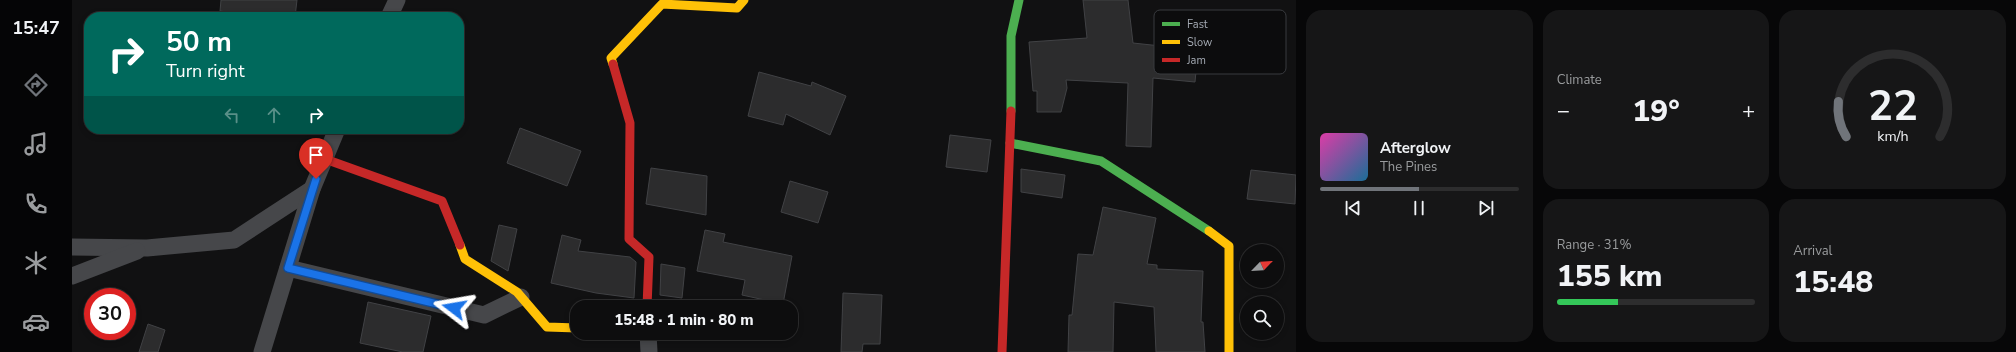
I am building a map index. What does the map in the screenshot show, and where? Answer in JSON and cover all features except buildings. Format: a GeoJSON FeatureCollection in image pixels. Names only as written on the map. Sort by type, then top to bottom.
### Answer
{"type":"FeatureCollection","features":[{"type":"Feature","properties":{"kind":"street"},"geometry":{"type":"LineString","coordinates":[[391,12],[397,0]]}},
{"type":"Feature","properties":{"kind":"street"},"geometry":{"type":"LineString","coordinates":[[647,300],[649,257],[629,239],[630,123],[611,58],[662,4],[737,8],[744,0]]}},
{"type":"Feature","properties":{"kind":"street"},"geometry":{"type":"LineString","coordinates":[[1002,352],[1010,143],[1011,36],[1019,0]]}},
{"type":"Feature","properties":{"kind":"street"},"geometry":{"type":"LineString","coordinates":[[262,352],[312,189],[335,134]]}},
{"type":"Feature","properties":{"kind":"street"},"geometry":{"type":"LineString","coordinates":[[1010,143],[1101,161],[1196,221],[1229,246],[1228,352]]}},
{"type":"Feature","properties":{"kind":"street"},"geometry":{"type":"LineString","coordinates":[[324,159],[442,201],[465,259],[517,292],[547,327],[570,328]]}},
{"type":"Feature","properties":{"kind":"street"},"geometry":{"type":"LineString","coordinates":[[72,247],[146,248],[234,240],[312,189]]}},
{"type":"Feature","properties":{"kind":"street"},"geometry":{"type":"LineString","coordinates":[[72,276],[146,248]]}},
{"type":"Feature","properties":{"kind":"street"},"geometry":{"type":"LineString","coordinates":[[288,268],[484,315],[521,297]]}},
{"type":"Feature","properties":{"kind":"street"},"geometry":{"type":"LineString","coordinates":[[648,340],[649,352]]}},
{"type":"Feature","properties":{"kind":"traffic: fast"},"geometry":{"type":"LineString","coordinates":[[1011,111],[1011,36],[1019,0]]}},
{"type":"Feature","properties":{"kind":"traffic: fast"},"geometry":{"type":"LineString","coordinates":[[1010,143],[1101,161],[1209,231]]}},
{"type":"Feature","properties":{"kind":"traffic: slow"},"geometry":{"type":"LineString","coordinates":[[613,64],[611,58],[662,4],[737,8],[744,0]]}},
{"type":"Feature","properties":{"kind":"traffic: slow"},"geometry":{"type":"LineString","coordinates":[[1209,231],[1229,246],[1229,352]]}},
{"type":"Feature","properties":{"kind":"traffic: slow"},"geometry":{"type":"LineString","coordinates":[[460,245],[465,259],[517,292],[547,327],[570,328]]}},
{"type":"Feature","properties":{"kind":"traffic: jam"},"geometry":{"type":"LineString","coordinates":[[613,64],[630,123],[629,239],[649,257],[647,300]]}},
{"type":"Feature","properties":{"kind":"traffic: jam"},"geometry":{"type":"LineString","coordinates":[[1002,352],[1011,111]]}},
{"type":"Feature","properties":{"kind":"traffic: jam"},"geometry":{"type":"LineString","coordinates":[[325,159],[442,201],[460,245]]}},
{"type":"Feature","properties":{"kind":"route"},"geometry":{"type":"LineString","coordinates":[[316,179],[288,268],[454,308]]}}]}
